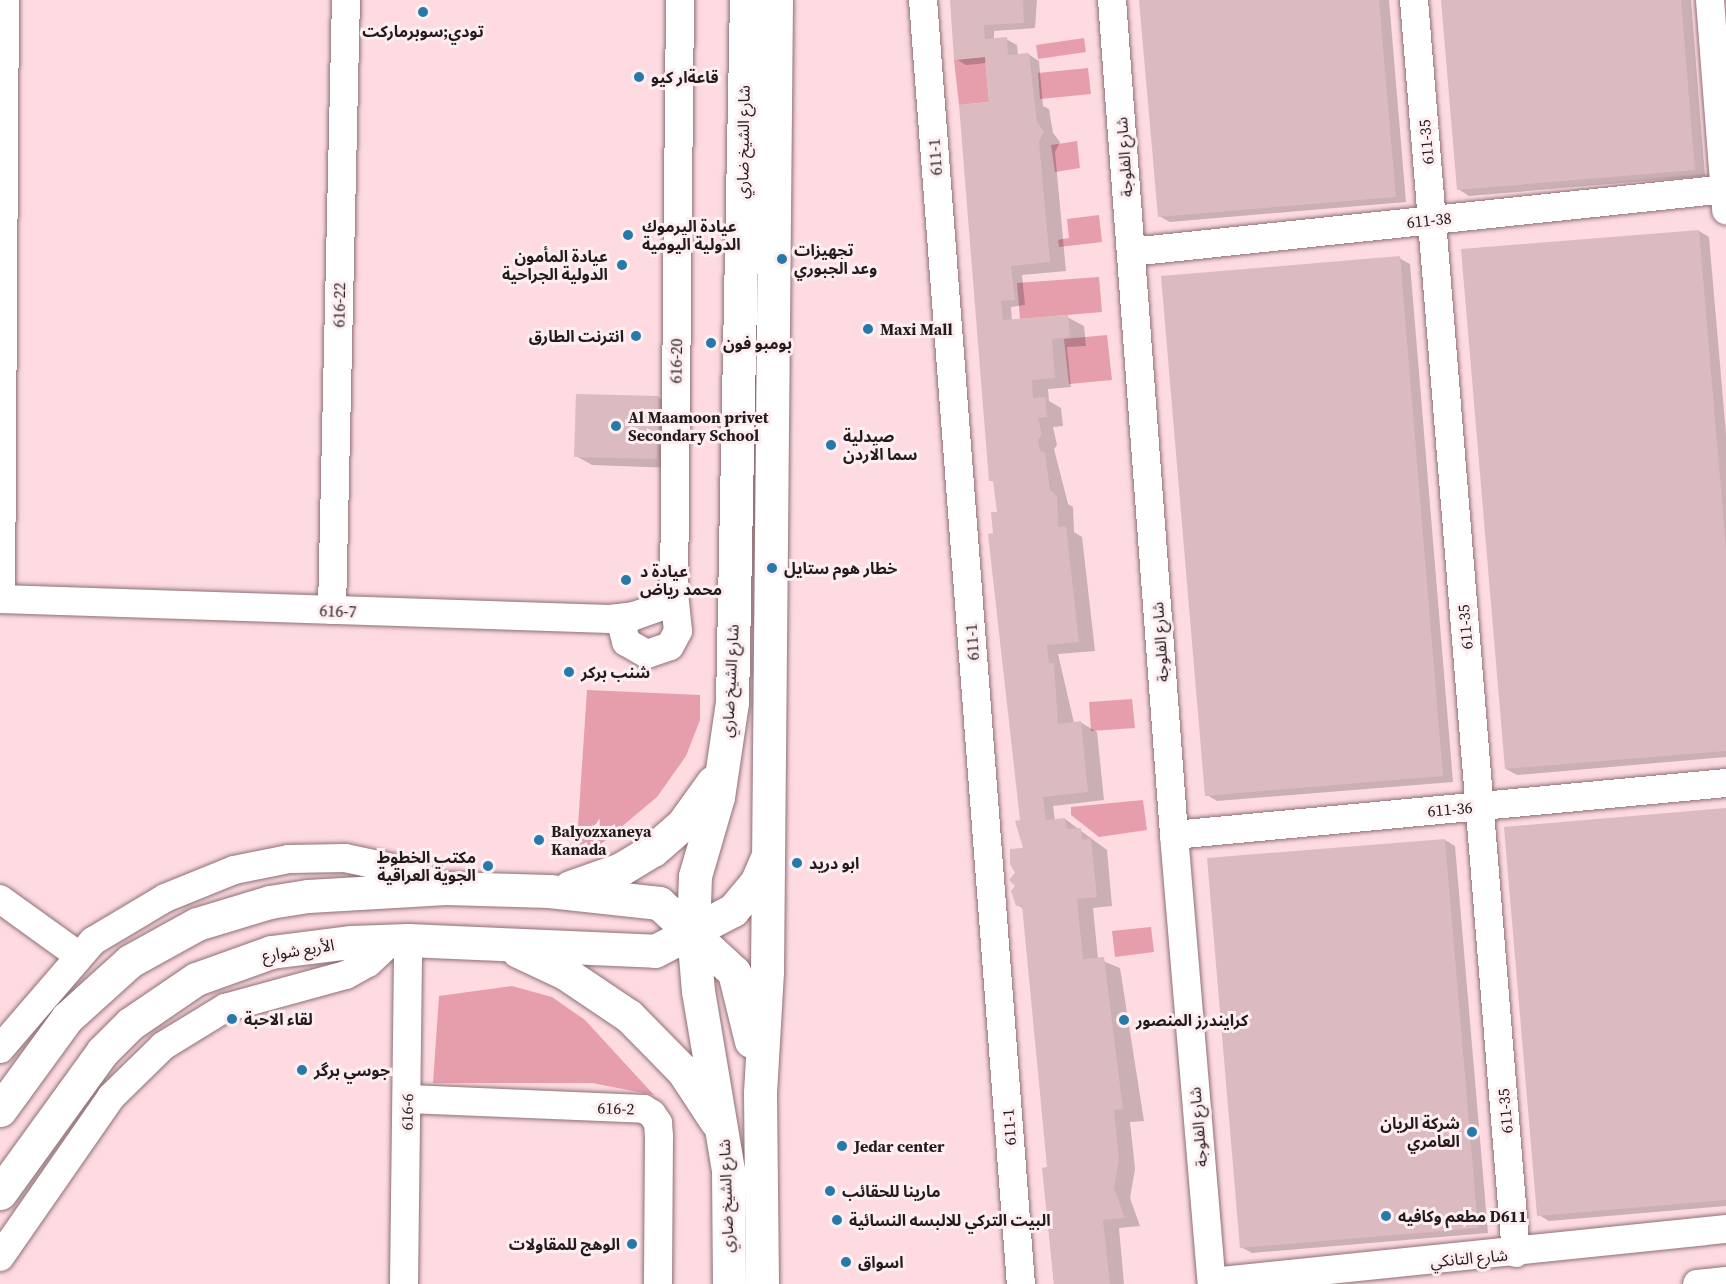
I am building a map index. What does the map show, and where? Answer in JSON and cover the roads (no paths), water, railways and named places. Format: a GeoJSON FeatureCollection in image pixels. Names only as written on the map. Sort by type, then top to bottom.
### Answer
{"type":"FeatureCollection","features":[{"type":"Feature","properties":{"kind":"main road","name":"شارع الشيخ ضاري"},"geometry":{"type":"LineString","coordinates":[[729,1284],[724,1136],[698,991],[693,933],[695,876],[724,763],[732,702],[746,0]]}},
{"type":"Feature","properties":{"kind":"main road","name":"شارع الشيخ ضاري"},"geometry":{"type":"LineString","coordinates":[[762,1284],[760,1093],[767,858],[776,0]]}},
{"type":"Feature","properties":{"kind":"main road"},"geometry":{"type":"LineString","coordinates":[[549,891],[594,880],[653,850],[682,825],[706,795],[724,763]]}},
{"type":"Feature","properties":{"kind":"main road","name":"الأربع شوارع"},"geometry":{"type":"LineString","coordinates":[[0,1193],[102,1052],[162,1000],[196,979],[270,952],[400,940],[645,952],[668,946],[720,919],[744,899],[767,858]]}},
{"type":"Feature","properties":{"kind":"main road"},"geometry":{"type":"LineString","coordinates":[[0,1110],[67,1018],[100,984],[163,941],[215,918],[270,902],[384,889],[549,891],[659,903],[734,972],[760,1093]]}},
{"type":"Feature","properties":{"kind":"main road"},"geometry":{"type":"LineString","coordinates":[[494,943],[565,973],[629,1016],[683,1071],[724,1136]]}},
{"type":"Feature","properties":{"kind":"street"},"geometry":{"type":"LineString","coordinates":[[1,598],[5,0]]}},
{"type":"Feature","properties":{"kind":"street","name":"616-22"},"geometry":{"type":"LineString","coordinates":[[332,610],[346,0]]}},
{"type":"Feature","properties":{"kind":"street","name":"616-20"},"geometry":{"type":"LineString","coordinates":[[620,619],[622,635],[632,648],[656,654],[670,646],[678,631],[674,602],[680,0]]}},
{"type":"Feature","properties":{"kind":"street","name":"611-1"},"geometry":{"type":"LineString","coordinates":[[923,0],[1021,1284]]}},
{"type":"Feature","properties":{"kind":"street","name":"شارع الفلوجة"},"geometry":{"type":"LineString","coordinates":[[1112,0],[1174,835],[1212,1283]]}},
{"type":"Feature","properties":{"kind":"street","name":"611-35"},"geometry":{"type":"LineString","coordinates":[[1414,0],[1516,1253]]}},
{"type":"Feature","properties":{"kind":"street"},"geometry":{"type":"LineString","coordinates":[[1710,0],[1726,196]]}},
{"type":"Feature","properties":{"kind":"street","name":"611-38"},"geometry":{"type":"LineString","coordinates":[[1131,252],[1432,220],[1726,196]]}},
{"type":"Feature","properties":{"kind":"street","name":"616-7"},"geometry":{"type":"LineString","coordinates":[[1,598],[620,619],[674,602]]}},
{"type":"Feature","properties":{"kind":"street","name":"611-36"},"geometry":{"type":"LineString","coordinates":[[1174,835],[1726,783]]}},
{"type":"Feature","properties":{"kind":"street"},"geometry":{"type":"LineString","coordinates":[[0,1049],[78,955],[128,917],[165,898],[261,863],[345,858],[397,869],[446,888]]}},
{"type":"Feature","properties":{"kind":"street"},"geometry":{"type":"LineString","coordinates":[[0,899],[78,955]]}},
{"type":"Feature","properties":{"kind":"street"},"geometry":{"type":"LineString","coordinates":[[0,1257],[111,1097],[163,1046],[225,1008],[346,975],[368,963],[400,940]]}},
{"type":"Feature","properties":{"kind":"street","name":"616-6"},"geometry":{"type":"LineString","coordinates":[[400,940],[408,1099],[404,1284]]}},
{"type":"Feature","properties":{"kind":"street","name":"616-2"},"geometry":{"type":"LineString","coordinates":[[408,1099],[644,1110],[652,1114],[658,1123],[659,1136],[658,1284]]}},
{"type":"Feature","properties":{"kind":"street","name":"شارع التانكي"},"geometry":{"type":"LineString","coordinates":[[1212,1283],[1726,1230]]}},
{"type":"Feature","properties":{"kind":"street"},"geometry":{"type":"LineString","coordinates":[[1697,1284],[1726,1281]]}},
{"type":"Feature","properties":{"kind":"place","name":"تودي;سوبرماركت"},"geometry":{"type":"Point","coordinates":[423,12]}},
{"type":"Feature","properties":{"kind":"place","name":"قاعةار كيو"},"geometry":{"type":"Point","coordinates":[639,77]}},
{"type":"Feature","properties":{"kind":"place","name":"عيادة اليرموك الدولية اليومية"},"geometry":{"type":"Point","coordinates":[628,235]}},
{"type":"Feature","properties":{"kind":"place","name":"تجهيزات وعد الجبوري"},"geometry":{"type":"Point","coordinates":[782,259]}},
{"type":"Feature","properties":{"kind":"place","name":"عيادة المأمون الدولية الجراحية"},"geometry":{"type":"Point","coordinates":[622,265]}},
{"type":"Feature","properties":{"kind":"place","name":"Maxi Mall"},"geometry":{"type":"Point","coordinates":[868,329]}},
{"type":"Feature","properties":{"kind":"place","name":"انترنت الطارق"},"geometry":{"type":"Point","coordinates":[636,336]}},
{"type":"Feature","properties":{"kind":"place","name":"بومبو فون"},"geometry":{"type":"Point","coordinates":[711,343]}},
{"type":"Feature","properties":{"kind":"place","name":"Al Maamoon privet Secondary School"},"geometry":{"type":"Point","coordinates":[616,426]}},
{"type":"Feature","properties":{"kind":"place","name":"صيدلية سما الاردن"},"geometry":{"type":"Point","coordinates":[831,445]}},
{"type":"Feature","properties":{"kind":"place","name":"خطار هوم ستايل"},"geometry":{"type":"Point","coordinates":[772,568]}},
{"type":"Feature","properties":{"kind":"place","name":"عيادة د محمد رياض"},"geometry":{"type":"Point","coordinates":[626,580]}},
{"type":"Feature","properties":{"kind":"place","name":"شنب بركر"},"geometry":{"type":"Point","coordinates":[569,672]}},
{"type":"Feature","properties":{"kind":"place","name":"Balyozxaneya Kanada"},"geometry":{"type":"Point","coordinates":[539,840]}},
{"type":"Feature","properties":{"kind":"place","name":"ابو دريد"},"geometry":{"type":"Point","coordinates":[797,863]}},
{"type":"Feature","properties":{"kind":"place","name":"مكتب الخطوط الجوية العراقية"},"geometry":{"type":"Point","coordinates":[488,866]}},
{"type":"Feature","properties":{"kind":"place","name":"لقاء الاحبة"},"geometry":{"type":"Point","coordinates":[232,1019]}},
{"type":"Feature","properties":{"kind":"place","name":"كرايندرز المنصور"},"geometry":{"type":"Point","coordinates":[1124,1020]}},
{"type":"Feature","properties":{"kind":"place","name":"جوسي برگر"},"geometry":{"type":"Point","coordinates":[302,1070]}},
{"type":"Feature","properties":{"kind":"place","name":"شركة الريان العامري"},"geometry":{"type":"Point","coordinates":[1472,1132]}},
{"type":"Feature","properties":{"kind":"place","name":"Jedar center"},"geometry":{"type":"Point","coordinates":[842,1146]}},
{"type":"Feature","properties":{"kind":"place","name":"مارينا للحقائب"},"geometry":{"type":"Point","coordinates":[830,1191]}},
{"type":"Feature","properties":{"kind":"place","name":"مطعم وكافيه D611"},"geometry":{"type":"Point","coordinates":[1386,1216]}},
{"type":"Feature","properties":{"kind":"place","name":"البيت التركي للالبسه النسائية"},"geometry":{"type":"Point","coordinates":[837,1220]}},
{"type":"Feature","properties":{"kind":"place","name":"الوهج للمقاولات"},"geometry":{"type":"Point","coordinates":[632,1244]}},
{"type":"Feature","properties":{"kind":"place","name":"اسواق"},"geometry":{"type":"Point","coordinates":[846,1262]}}]}
